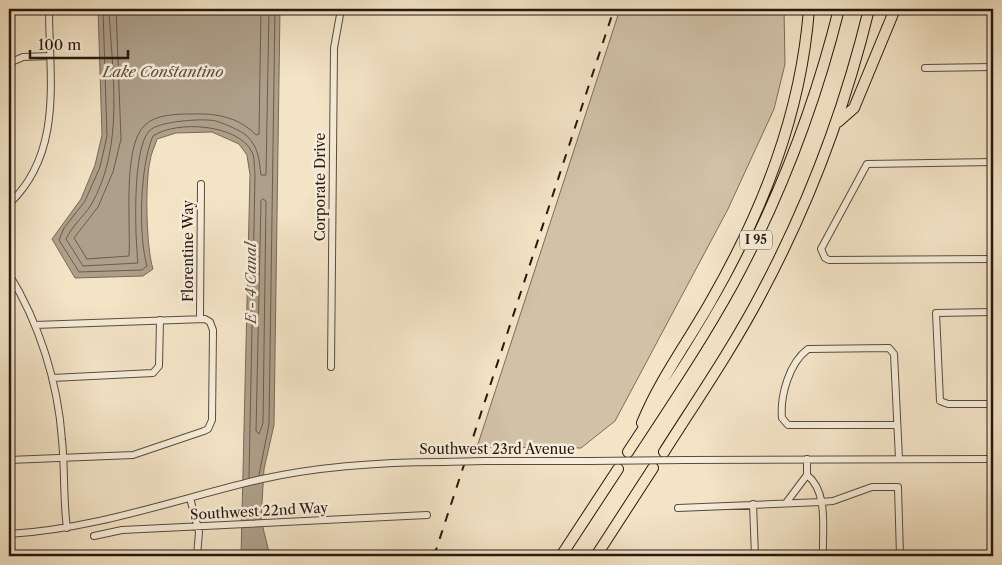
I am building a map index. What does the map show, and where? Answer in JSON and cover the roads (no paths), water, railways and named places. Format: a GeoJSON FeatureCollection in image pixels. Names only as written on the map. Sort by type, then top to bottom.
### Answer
{"type":"FeatureCollection","features":[{"type":"Feature","properties":{"kind":"highway","name":"I 95"},"geometry":{"type":"LineString","coordinates":[[809,9],[798,89],[773,175],[752,224],[723,280],[656,389],[629,451],[713,319],[764,222],[809,112],[839,9]]}},
{"type":"Feature","properties":{"kind":"highway","name":"I 95"},"geometry":{"type":"LineString","coordinates":[[664,452],[761,295],[802,210],[837,123],[858,54],[869,9]]}},
{"type":"Feature","properties":{"kind":"highway"},"geometry":{"type":"LineString","coordinates":[[837,123],[854,108],[895,9]]}},
{"type":"Feature","properties":{"kind":"highway"},"geometry":{"type":"LineString","coordinates":[[596,556],[653,468]]}},
{"type":"Feature","properties":{"kind":"highway"},"geometry":{"type":"LineString","coordinates":[[561,556],[618,469]]}},
{"type":"Feature","properties":{"kind":"street"},"geometry":{"type":"LineString","coordinates":[[9,204],[27,184],[45,148],[49,124],[49,9]]}},
{"type":"Feature","properties":{"kind":"street","name":"Corporate Drive"},"geometry":{"type":"LineString","coordinates":[[331,367],[334,48],[341,9]]}},
{"type":"Feature","properties":{"kind":"street"},"geometry":{"type":"LineString","coordinates":[[9,63],[23,57],[49,56]]}},
{"type":"Feature","properties":{"kind":"street"},"geometry":{"type":"LineString","coordinates":[[925,68],[993,67]]}},
{"type":"Feature","properties":{"kind":"street"},"geometry":{"type":"LineString","coordinates":[[993,162],[867,164],[863,168],[821,249],[825,258],[829,260],[993,259]]}},
{"type":"Feature","properties":{"kind":"street","name":"Florentine Way"},"geometry":{"type":"LineString","coordinates":[[200,318],[201,184]]}},
{"type":"Feature","properties":{"kind":"street"},"geometry":{"type":"LineString","coordinates":[[10,278],[35,325],[52,378],[61,423],[67,528]]}},
{"type":"Feature","properties":{"kind":"street"},"geometry":{"type":"LineString","coordinates":[[993,312],[936,313],[940,401],[948,404],[993,404]]}},
{"type":"Feature","properties":{"kind":"street"},"geometry":{"type":"LineString","coordinates":[[9,460],[133,455],[208,428],[212,420],[213,330],[210,322],[200,318],[35,325]]}},
{"type":"Feature","properties":{"kind":"street"},"geometry":{"type":"LineString","coordinates":[[52,378],[153,373],[159,366],[160,320]]}},
{"type":"Feature","properties":{"kind":"street"},"geometry":{"type":"LineString","coordinates":[[897,425],[788,425],[782,418],[783,391],[801,356],[808,349],[887,347],[894,354],[899,459]]}},
{"type":"Feature","properties":{"kind":"street"},"geometry":{"type":"LineString","coordinates":[[786,504],[806,475],[806,459]]}},
{"type":"Feature","properties":{"kind":"street","name":"Southwest 23rd Avenue"},"geometry":{"type":"LineString","coordinates":[[9,534],[67,528],[121,517],[274,477],[363,464],[993,459]]}},
{"type":"Feature","properties":{"kind":"street"},"geometry":{"type":"LineString","coordinates":[[806,475],[818,489],[821,502],[823,556]]}},
{"type":"Feature","properties":{"kind":"street"},"geometry":{"type":"LineString","coordinates":[[678,508],[833,501],[872,487],[898,487],[900,556]]}},
{"type":"Feature","properties":{"kind":"street"},"geometry":{"type":"LineString","coordinates":[[190,498],[198,527],[196,556]]}},
{"type":"Feature","properties":{"kind":"street"},"geometry":{"type":"LineString","coordinates":[[753,504],[755,556]]}},
{"type":"Feature","properties":{"kind":"street","name":"Southwest 22nd Way"},"geometry":{"type":"LineString","coordinates":[[94,536],[122,530],[427,515]]}},
{"type":"Feature","properties":{"kind":"water","name":"Lake Constantino"},"geometry":{"type":"Polygon","coordinates":[[[98,9],[280,9],[274,425],[264,469],[261,520],[270,556],[241,556],[250,175],[247,155],[239,144],[212,132],[176,133],[157,139],[148,171],[147,199],[149,246],[153,269],[143,276],[75,278],[52,239],[81,199],[95,165],[102,135],[98,9]]]}},
{"type":"Feature","properties":{"kind":"railway"},"geometry":{"type":"LineString","coordinates":[[434,556],[614,9]]}},
{"type":"Feature","properties":{"kind":"water label","name":"E - 4 Canal"},"geometry":{"type":"Point","coordinates":[251,283]}}]}
